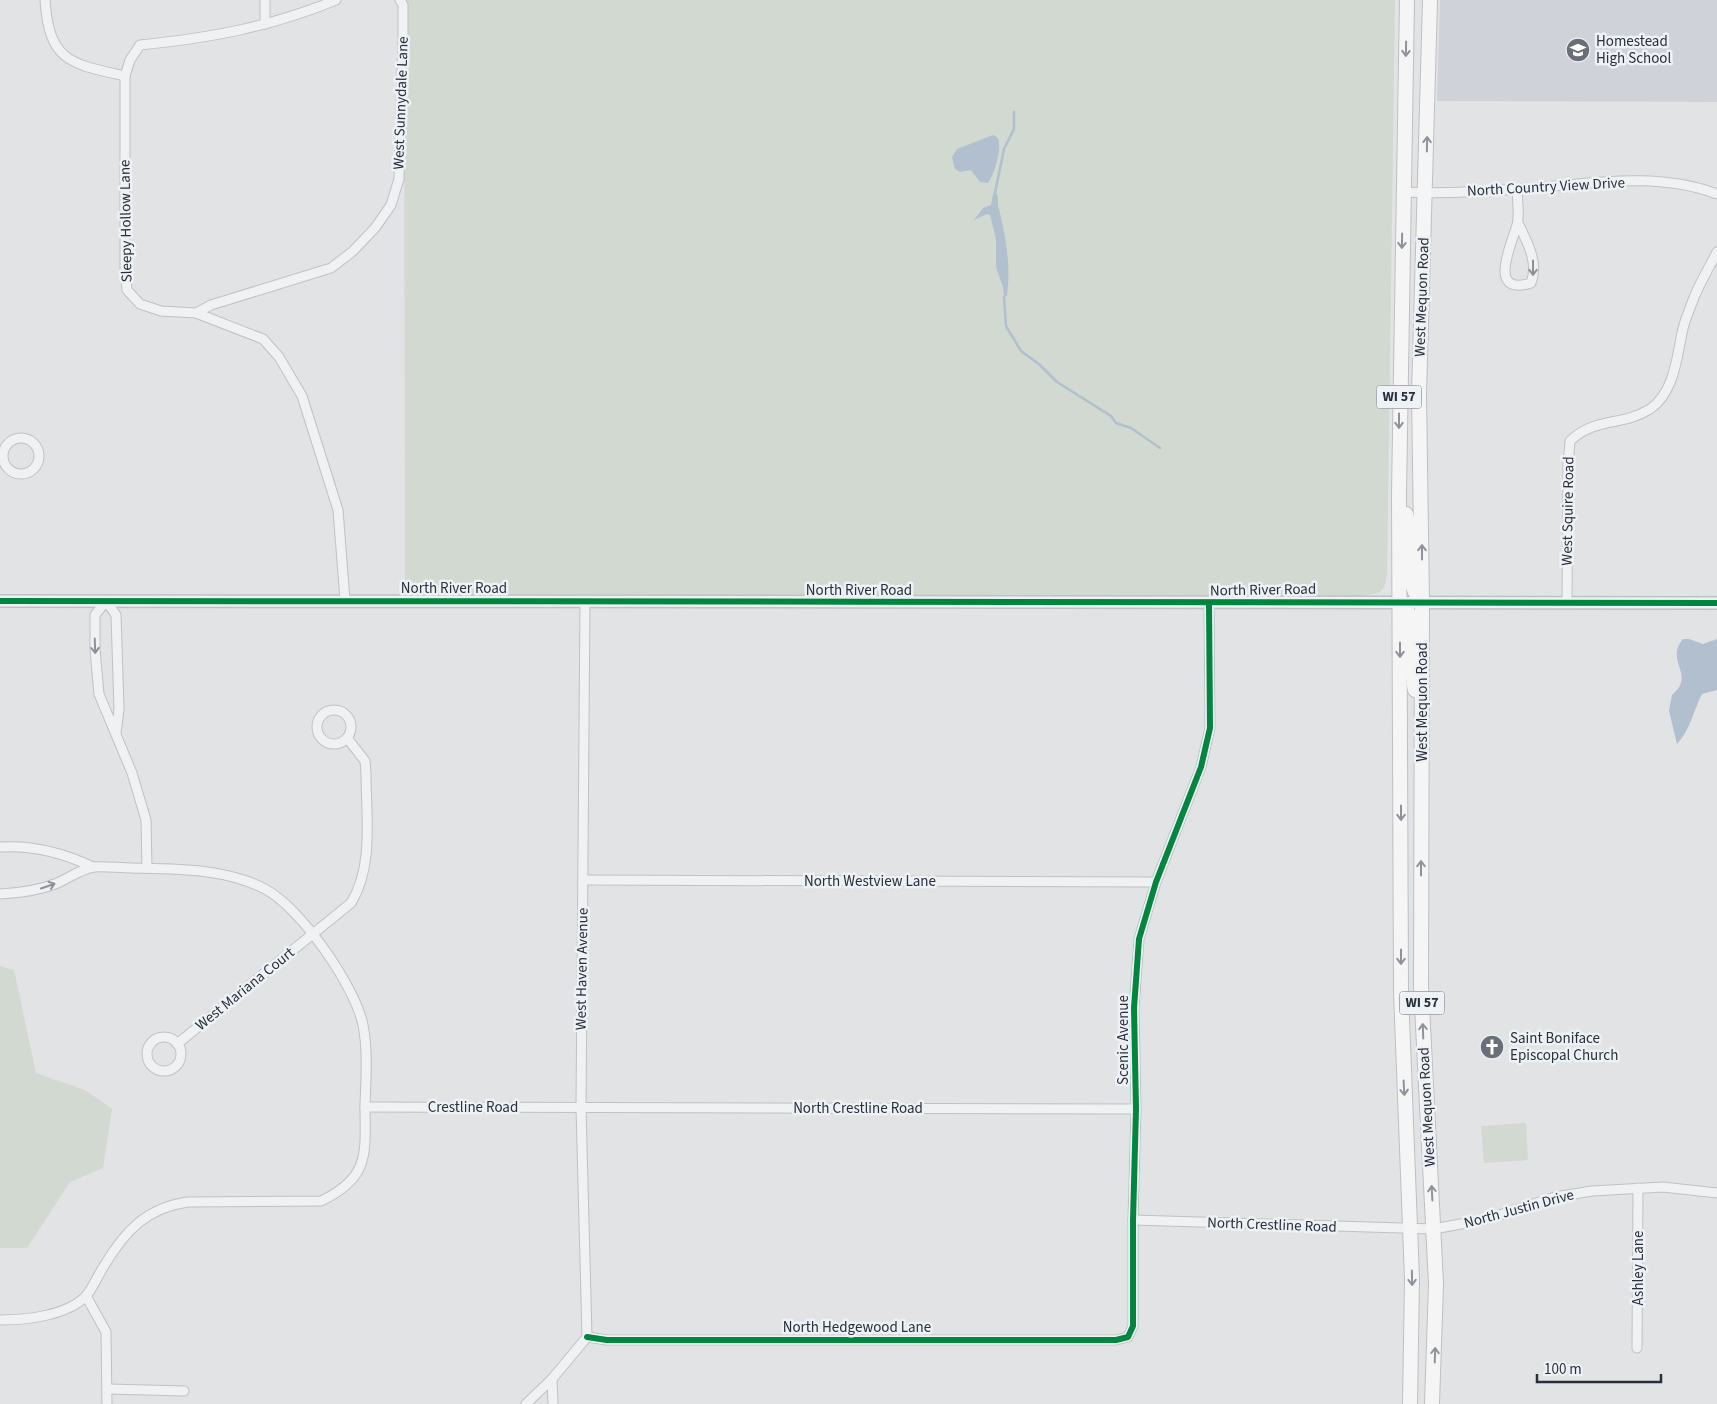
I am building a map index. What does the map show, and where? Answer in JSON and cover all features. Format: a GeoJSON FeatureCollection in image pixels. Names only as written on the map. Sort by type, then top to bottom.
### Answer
{"type":"FeatureCollection","features":[{"type":"Feature","properties":{"kind":"main road","name":"West Mequon Road"},"geometry":{"type":"LineString","coordinates":[[1407,0],[1398,495],[1401,992],[1411,1230],[1412,1338],[1410,1404]]}},
{"type":"Feature","properties":{"kind":"main road","name":"West Mequon Road"},"geometry":{"type":"LineString","coordinates":[[1430,0],[1419,394],[1422,601],[1421,986],[1436,1284],[1432,1404]]}},
{"type":"Feature","properties":{"kind":"main road"},"geometry":{"type":"LineString","coordinates":[[1398,495],[1407,516],[1410,539],[1411,586],[1422,601]]}},
{"type":"Feature","properties":{"kind":"main road"},"geometry":{"type":"LineString","coordinates":[[1400,601],[1408,609],[1411,619],[1411,662],[1414,686],[1422,717]]}},
{"type":"Feature","properties":{"kind":"street"},"geometry":{"type":"LineString","coordinates":[[45,0],[48,30],[54,45],[63,56],[86,67],[125,76],[130,60],[140,45],[212,37],[300,15],[336,0]]}},
{"type":"Feature","properties":{"kind":"street"},"geometry":{"type":"LineString","coordinates":[[265,0],[266,24]]}},
{"type":"Feature","properties":{"kind":"street","name":"West Sunnydale Lane"},"geometry":{"type":"LineString","coordinates":[[196,313],[211,305],[331,268],[352,252],[375,228],[391,205],[399,179],[403,38],[403,5],[400,0]]}},
{"type":"Feature","properties":{"kind":"street","name":"Sleepy Hollow Lane"},"geometry":{"type":"LineString","coordinates":[[125,76],[127,290],[140,304],[161,311],[196,313]]}},
{"type":"Feature","properties":{"kind":"street","name":"North Country View Drive"},"geometry":{"type":"LineString","coordinates":[[1403,192],[1426,193],[1517,189],[1610,181],[1670,183],[1717,194]]}},
{"type":"Feature","properties":{"kind":"street"},"geometry":{"type":"LineString","coordinates":[[1517,189],[1518,223],[1528,244],[1535,273],[1531,283],[1520,286],[1512,284],[1505,276],[1507,249],[1518,223]]}},
{"type":"Feature","properties":{"kind":"street","name":"West Squire Road"},"geometry":{"type":"LineString","coordinates":[[1567,602],[1568,465],[1570,441],[1583,430],[1597,424],[1620,422],[1652,408],[1668,387],[1677,364],[1682,331],[1694,297],[1717,252]]}},
{"type":"Feature","properties":{"kind":"street"},"geometry":{"type":"LineString","coordinates":[[196,313],[263,339],[279,357],[302,396],[338,510],[346,600]]}},
{"type":"Feature","properties":{"kind":"street"},"geometry":{"type":"LineString","coordinates":[[22,438],[28,439],[37,446],[39,458],[38,464],[29,473],[17,474],[7,467],[2,455],[7,445],[22,438]]}},
{"type":"Feature","properties":{"kind":"street","name":"North River Road"},"geometry":{"type":"LineString","coordinates":[[0,601],[346,600],[1209,603],[1422,601],[1717,603]]}},
{"type":"Feature","properties":{"kind":"street"},"geometry":{"type":"LineString","coordinates":[[116,733],[119,709],[116,615],[106,601],[95,615],[95,650],[99,694],[132,774],[146,820],[147,868]]}},
{"type":"Feature","properties":{"kind":"street","name":"West Haven Avenue"},"geometry":{"type":"LineString","coordinates":[[585,602],[581,1107],[587,1337]]}},
{"type":"Feature","properties":{"kind":"street","name":"Scenic Avenue"},"geometry":{"type":"LineString","coordinates":[[1128,1337],[1133,1326],[1132,1220],[1136,1109],[1134,1008],[1139,939],[1156,882],[1201,767],[1210,728],[1209,603]]}},
{"type":"Feature","properties":{"kind":"street","name":"West Mariana Court"},"geometry":{"type":"LineString","coordinates":[[177,1044],[351,903],[360,888],[366,863],[365,761],[347,738]]}},
{"type":"Feature","properties":{"kind":"street"},"geometry":{"type":"LineString","coordinates":[[0,846],[46,850],[70,856],[93,867]]}},
{"type":"Feature","properties":{"kind":"street"},"geometry":{"type":"LineString","coordinates":[[0,894],[41,889],[93,867],[170,868],[227,875],[266,889],[293,911],[313,934],[344,983],[356,1004],[363,1024],[366,1054],[366,1149],[358,1169],[340,1192],[321,1201],[188,1202],[171,1205],[154,1212],[127,1234],[86,1296],[50,1314],[27,1320],[0,1320]]}},
{"type":"Feature","properties":{"kind":"street","name":"North Westview Lane"},"geometry":{"type":"LineString","coordinates":[[583,880],[1156,882]]}},
{"type":"Feature","properties":{"kind":"street","name":"Crestline Road"},"geometry":{"type":"LineString","coordinates":[[365,1107],[581,1107]]}},
{"type":"Feature","properties":{"kind":"street","name":"North Crestline Road"},"geometry":{"type":"LineString","coordinates":[[581,1107],[1136,1109]]}},
{"type":"Feature","properties":{"kind":"street","name":"North Justin Drive"},"geometry":{"type":"LineString","coordinates":[[1411,1230],[1434,1229],[1487,1219],[1556,1197],[1592,1191],[1638,1188],[1692,1189],[1717,1193]]}},
{"type":"Feature","properties":{"kind":"street","name":"Ashley Lane"},"geometry":{"type":"LineString","coordinates":[[1637,1348],[1638,1188]]}},
{"type":"Feature","properties":{"kind":"street","name":"North Crestline Road"},"geometry":{"type":"LineString","coordinates":[[1132,1220],[1411,1230]]}},
{"type":"Feature","properties":{"kind":"street"},"geometry":{"type":"LineString","coordinates":[[86,1296],[106,1332],[107,1404]]}},
{"type":"Feature","properties":{"kind":"street"},"geometry":{"type":"LineString","coordinates":[[526,1404],[552,1379],[587,1337]]}},
{"type":"Feature","properties":{"kind":"street","name":"North Hedgewood Lane"},"geometry":{"type":"LineString","coordinates":[[587,1337],[608,1340],[1116,1340],[1128,1337]]}},
{"type":"Feature","properties":{"kind":"street"},"geometry":{"type":"LineString","coordinates":[[552,1379],[553,1404]]}},
{"type":"Feature","properties":{"kind":"street"},"geometry":{"type":"LineString","coordinates":[[108,1389],[184,1391]]}},
{"type":"Feature","properties":{"kind":"shaded area"},"geometry":{"type":"Polygon","coordinates":[[[404,0],[1395,0],[1387,573],[1383,589],[1375,594],[1319,597],[405,595],[404,0]]]}},
{"type":"Feature","properties":{"kind":"shaded area","name":"Homestead High School"},"geometry":{"type":"Polygon","coordinates":[[[1440,0],[1717,0],[1717,102],[1437,101],[1440,0]]]}},
{"type":"Feature","properties":{"kind":"shaded area"},"geometry":{"type":"Polygon","coordinates":[[[0,966],[14,970],[36,1073],[85,1090],[112,1109],[103,1168],[70,1182],[27,1248],[0,1248],[0,966]]]}},
{"type":"Feature","properties":{"kind":"shaded area"},"geometry":{"type":"Polygon","coordinates":[[[1526,1123],[1528,1160],[1484,1163],[1481,1126],[1526,1123]]]}},
{"type":"Feature","properties":{"kind":"water"},"geometry":{"type":"Polygon","coordinates":[[[993,135],[998,138],[999,148],[995,167],[988,183],[980,182],[971,170],[960,172],[955,169],[952,157],[957,149],[993,135]]]}},
{"type":"Feature","properties":{"kind":"water"},"geometry":{"type":"Polygon","coordinates":[[[993,194],[998,196],[998,207],[1007,252],[1008,285],[1007,296],[1004,297],[1003,287],[996,267],[996,239],[990,215],[987,214],[974,220],[983,208],[991,205],[993,194]]]}},
{"type":"Feature","properties":{"kind":"water"},"geometry":{"type":"Polygon","coordinates":[[[1683,639],[1703,644],[1717,639],[1717,690],[1702,694],[1689,726],[1677,744],[1669,711],[1672,695],[1679,688],[1682,681],[1677,654],[1678,647],[1683,639]]]}},
{"type":"Feature","properties":{"kind":"waterway"},"geometry":{"type":"LineString","coordinates":[[995,193],[1004,149],[1014,129],[1014,112]]}},
{"type":"Feature","properties":{"kind":"waterway"},"geometry":{"type":"LineString","coordinates":[[1004,297],[1006,326],[1021,351],[1040,365],[1057,382],[1111,416],[1116,423],[1131,428],[1160,448]]}},
{"type":"Feature","properties":{"kind":"cycle path"},"geometry":{"type":"LineString","coordinates":[[0,601],[1717,603]]}},
{"type":"Feature","properties":{"kind":"cycle path"},"geometry":{"type":"LineString","coordinates":[[587,1337],[607,1340],[1116,1340],[1128,1337],[1133,1326],[1136,1109],[1134,1008],[1139,939],[1156,882],[1201,767],[1210,728],[1209,603]]}},
{"type":"Feature","properties":{"kind":"place","name":"Homestead High School"},"geometry":{"type":"Point","coordinates":[1578,50]}},
{"type":"Feature","properties":{"kind":"place","name":"Saint Boniface Episcopal Church"},"geometry":{"type":"Point","coordinates":[1492,1047]}}]}
